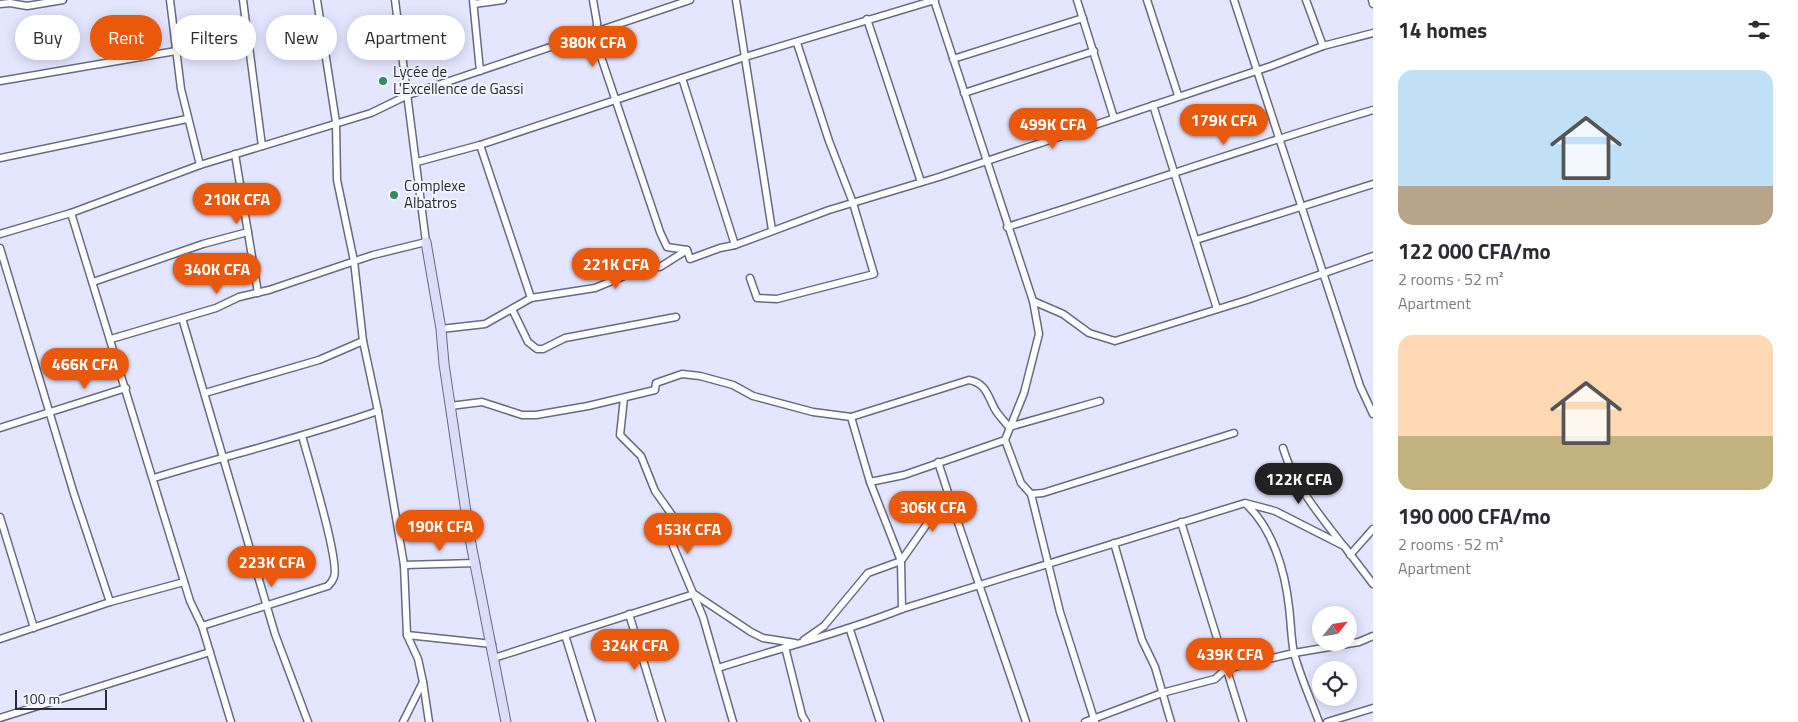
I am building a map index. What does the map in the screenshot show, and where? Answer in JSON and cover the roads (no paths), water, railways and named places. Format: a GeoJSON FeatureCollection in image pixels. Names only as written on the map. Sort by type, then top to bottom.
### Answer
{"type":"FeatureCollection","features":[{"type":"Feature","properties":{"kind":"street"},"geometry":{"type":"LineString","coordinates":[[0,4],[10,3],[27,6],[63,0]]}},
{"type":"Feature","properties":{"kind":"street"},"geometry":{"type":"LineString","coordinates":[[170,0],[172,17]]}},
{"type":"Feature","properties":{"kind":"street"},"geometry":{"type":"LineString","coordinates":[[244,0],[262,146]]}},
{"type":"Feature","properties":{"kind":"street"},"geometry":{"type":"LineString","coordinates":[[317,0],[336,122],[337,180],[354,262],[363,341],[378,410],[404,565],[407,635],[418,660],[430,722]]}},
{"type":"Feature","properties":{"kind":"street"},"geometry":{"type":"LineString","coordinates":[[395,0],[408,96],[411,138],[417,162],[426,242],[442,329],[444,364],[470,539],[506,722]]}},
{"type":"Feature","properties":{"kind":"street"},"geometry":{"type":"LineString","coordinates":[[480,71],[475,37],[473,2],[504,0]]}},
{"type":"Feature","properties":{"kind":"street"},"geometry":{"type":"LineString","coordinates":[[593,0],[597,23],[595,30],[596,42],[667,247],[688,250]]}},
{"type":"Feature","properties":{"kind":"street"},"geometry":{"type":"LineString","coordinates":[[0,234],[71,213],[200,165],[336,122],[371,113],[408,96],[665,4],[690,0]]}},
{"type":"Feature","properties":{"kind":"street"},"geometry":{"type":"LineString","coordinates":[[736,0],[772,230]]}},
{"type":"Feature","properties":{"kind":"street"},"geometry":{"type":"LineString","coordinates":[[417,162],[480,146],[682,78],[798,43],[867,19],[934,0],[1032,301],[1039,334],[1024,393],[1005,440],[1021,483],[1031,494],[1060,612],[1095,721]]}},
{"type":"Feature","properties":{"kind":"street"},"geometry":{"type":"LineString","coordinates":[[1077,0],[1114,118]]}},
{"type":"Feature","properties":{"kind":"street"},"geometry":{"type":"LineString","coordinates":[[1147,0],[1178,96]]}},
{"type":"Feature","properties":{"kind":"street"},"geometry":{"type":"LineString","coordinates":[[1234,0],[1360,386],[1373,414]]}},
{"type":"Feature","properties":{"kind":"street"},"geometry":{"type":"LineString","coordinates":[[1306,0],[1323,46]]}},
{"type":"Feature","properties":{"kind":"street"},"geometry":{"type":"LineString","coordinates":[[1372,0],[1373,4]]}},
{"type":"Feature","properties":{"kind":"street"},"geometry":{"type":"LineString","coordinates":[[954,59],[1083,18]]}},
{"type":"Feature","properties":{"kind":"street"},"geometry":{"type":"LineString","coordinates":[[867,19],[921,182]]}},
{"type":"Feature","properties":{"kind":"street"},"geometry":{"type":"LineString","coordinates":[[688,250],[690,259],[720,248],[735,246],[772,230],[853,202],[921,182],[1256,71],[1323,46],[1373,33]]}},
{"type":"Feature","properties":{"kind":"street"},"geometry":{"type":"LineString","coordinates":[[750,278],[758,298],[777,299],[874,274],[853,202],[822,120],[798,43]]}},
{"type":"Feature","properties":{"kind":"street"},"geometry":{"type":"LineString","coordinates":[[964,93],[1094,51]]}},
{"type":"Feature","properties":{"kind":"street"},"geometry":{"type":"LineString","coordinates":[[0,81],[172,52]]}},
{"type":"Feature","properties":{"kind":"street"},"geometry":{"type":"LineString","coordinates":[[177,60],[187,119],[200,165]]}},
{"type":"Feature","properties":{"kind":"street"},"geometry":{"type":"LineString","coordinates":[[682,78],[735,246]]}},
{"type":"Feature","properties":{"kind":"street"},"geometry":{"type":"LineString","coordinates":[[1153,105],[1217,309]]}},
{"type":"Feature","properties":{"kind":"street"},"geometry":{"type":"LineString","coordinates":[[1007,227],[1176,174],[1279,137],[1373,110]]}},
{"type":"Feature","properties":{"kind":"street"},"geometry":{"type":"LineString","coordinates":[[0,158],[187,119]]}},
{"type":"Feature","properties":{"kind":"street"},"geometry":{"type":"LineString","coordinates":[[480,146],[531,298]]}},
{"type":"Feature","properties":{"kind":"street"},"geometry":{"type":"LineString","coordinates":[[235,154],[258,293]]}},
{"type":"Feature","properties":{"kind":"street"},"geometry":{"type":"LineString","coordinates":[[1196,240],[1373,184]]}},
{"type":"Feature","properties":{"kind":"street"},"geometry":{"type":"LineString","coordinates":[[71,213],[112,339],[184,582],[202,626],[231,722]]}},
{"type":"Feature","properties":{"kind":"street"},"geometry":{"type":"LineString","coordinates":[[93,282],[203,244],[248,232]]}},
{"type":"Feature","properties":{"kind":"street"},"geometry":{"type":"LineString","coordinates":[[112,339],[354,262],[426,242]]}},
{"type":"Feature","properties":{"kind":"street"},"geometry":{"type":"LineString","coordinates":[[0,248],[110,602]]}},
{"type":"Feature","properties":{"kind":"street"},"geometry":{"type":"LineString","coordinates":[[442,329],[485,324],[531,298],[595,288],[629,274],[642,265],[660,268],[688,250]]}},
{"type":"Feature","properties":{"kind":"street"},"geometry":{"type":"LineString","coordinates":[[1032,301],[1063,314],[1089,333],[1115,341],[1217,309],[1373,256]]}},
{"type":"Feature","properties":{"kind":"street"},"geometry":{"type":"LineString","coordinates":[[512,309],[528,342],[537,349],[543,349],[566,338],[676,317]]}},
{"type":"Feature","properties":{"kind":"street"},"geometry":{"type":"LineString","coordinates":[[182,318],[266,606],[308,722]]}},
{"type":"Feature","properties":{"kind":"street"},"geometry":{"type":"LineString","coordinates":[[205,393],[319,360],[363,341]]}},
{"type":"Feature","properties":{"kind":"street"},"geometry":{"type":"LineString","coordinates":[[450,406],[482,402],[522,415],[536,415],[624,398],[654,390],[656,384],[682,374],[700,376],[733,385],[753,396],[813,412],[851,417],[969,380],[979,382],[1009,427]]}},
{"type":"Feature","properties":{"kind":"street"},"geometry":{"type":"LineString","coordinates":[[0,428],[126,388]]}},
{"type":"Feature","properties":{"kind":"street"},"geometry":{"type":"LineString","coordinates":[[624,398],[620,435],[641,456],[655,491],[672,515],[673,546],[694,594],[733,722]]}},
{"type":"Feature","properties":{"kind":"street"},"geometry":{"type":"LineString","coordinates":[[1009,427],[1100,401]]}},
{"type":"Feature","properties":{"kind":"street"},"geometry":{"type":"LineString","coordinates":[[154,478],[302,436],[378,410]]}},
{"type":"Feature","properties":{"kind":"street"},"geometry":{"type":"LineString","coordinates":[[851,417],[870,482],[902,561],[902,609]]}},
{"type":"Feature","properties":{"kind":"street"},"geometry":{"type":"LineString","coordinates":[[1031,494],[1044,493],[1234,433]]}},
{"type":"Feature","properties":{"kind":"street"},"geometry":{"type":"LineString","coordinates":[[202,626],[328,586],[335,576],[334,562],[302,436]]}},
{"type":"Feature","properties":{"kind":"street"},"geometry":{"type":"LineString","coordinates":[[870,482],[904,475],[1005,440]]}},
{"type":"Feature","properties":{"kind":"street"},"geometry":{"type":"LineString","coordinates":[[1283,448],[1292,474],[1300,487],[1373,584]]}},
{"type":"Feature","properties":{"kind":"street"},"geometry":{"type":"LineString","coordinates":[[938,462],[978,586],[999,639],[1026,722]]}},
{"type":"Feature","properties":{"kind":"street"},"geometry":{"type":"LineString","coordinates":[[694,594],[757,635],[798,644],[824,626],[868,573],[902,561],[948,494]]}},
{"type":"Feature","properties":{"kind":"street"},"geometry":{"type":"LineString","coordinates":[[718,668],[785,647],[850,630],[902,609],[1245,503],[1275,511],[1344,546]]}},
{"type":"Feature","properties":{"kind":"street"},"geometry":{"type":"LineString","coordinates":[[1245,503],[1258,515],[1268,531],[1281,567],[1287,588],[1294,653],[1319,722]]}},
{"type":"Feature","properties":{"kind":"street"},"geometry":{"type":"LineString","coordinates":[[0,517],[34,628]]}},
{"type":"Feature","properties":{"kind":"street"},"geometry":{"type":"LineString","coordinates":[[1181,522],[1242,722]]}},
{"type":"Feature","properties":{"kind":"street"},"geometry":{"type":"LineString","coordinates":[[1350,555],[1373,529]]}},
{"type":"Feature","properties":{"kind":"street"},"geometry":{"type":"LineString","coordinates":[[1114,543],[1142,640],[1153,661],[1171,722]]}},
{"type":"Feature","properties":{"kind":"street"},"geometry":{"type":"LineString","coordinates":[[404,565],[476,563]]}},
{"type":"Feature","properties":{"kind":"street"},"geometry":{"type":"LineString","coordinates":[[0,639],[110,602],[184,582]]}},
{"type":"Feature","properties":{"kind":"street"},"geometry":{"type":"LineString","coordinates":[[494,658],[694,594]]}},
{"type":"Feature","properties":{"kind":"street"},"geometry":{"type":"LineString","coordinates":[[629,614],[662,722]]}},
{"type":"Feature","properties":{"kind":"street"},"geometry":{"type":"LineString","coordinates":[[850,630],[880,722]]}},
{"type":"Feature","properties":{"kind":"street"},"geometry":{"type":"LineString","coordinates":[[565,634],[592,722]]}},
{"type":"Feature","properties":{"kind":"street"},"geometry":{"type":"LineString","coordinates":[[407,635],[492,644]]}},
{"type":"Feature","properties":{"kind":"street"},"geometry":{"type":"LineString","coordinates":[[1085,722],[1095,721],[1162,693],[1215,680],[1226,669],[1294,653],[1359,642],[1373,636]]}},
{"type":"Feature","properties":{"kind":"street"},"geometry":{"type":"LineString","coordinates":[[785,647],[802,715],[806,722]]}},
{"type":"Feature","properties":{"kind":"street"},"geometry":{"type":"LineString","coordinates":[[0,718],[210,652]]}},
{"type":"Feature","properties":{"kind":"street"},"geometry":{"type":"LineString","coordinates":[[403,722],[423,682]]}},
{"type":"Feature","properties":{"kind":"street"},"geometry":{"type":"LineString","coordinates":[[1327,722],[1373,708]]}},
{"type":"Feature","properties":{"kind":"place","name":"Lycée de L'Excellence de Gassi"},"geometry":{"type":"Point","coordinates":[383,81]}},
{"type":"Feature","properties":{"kind":"place","name":"Complexe Albatros"},"geometry":{"type":"Point","coordinates":[394,195]}}]}
